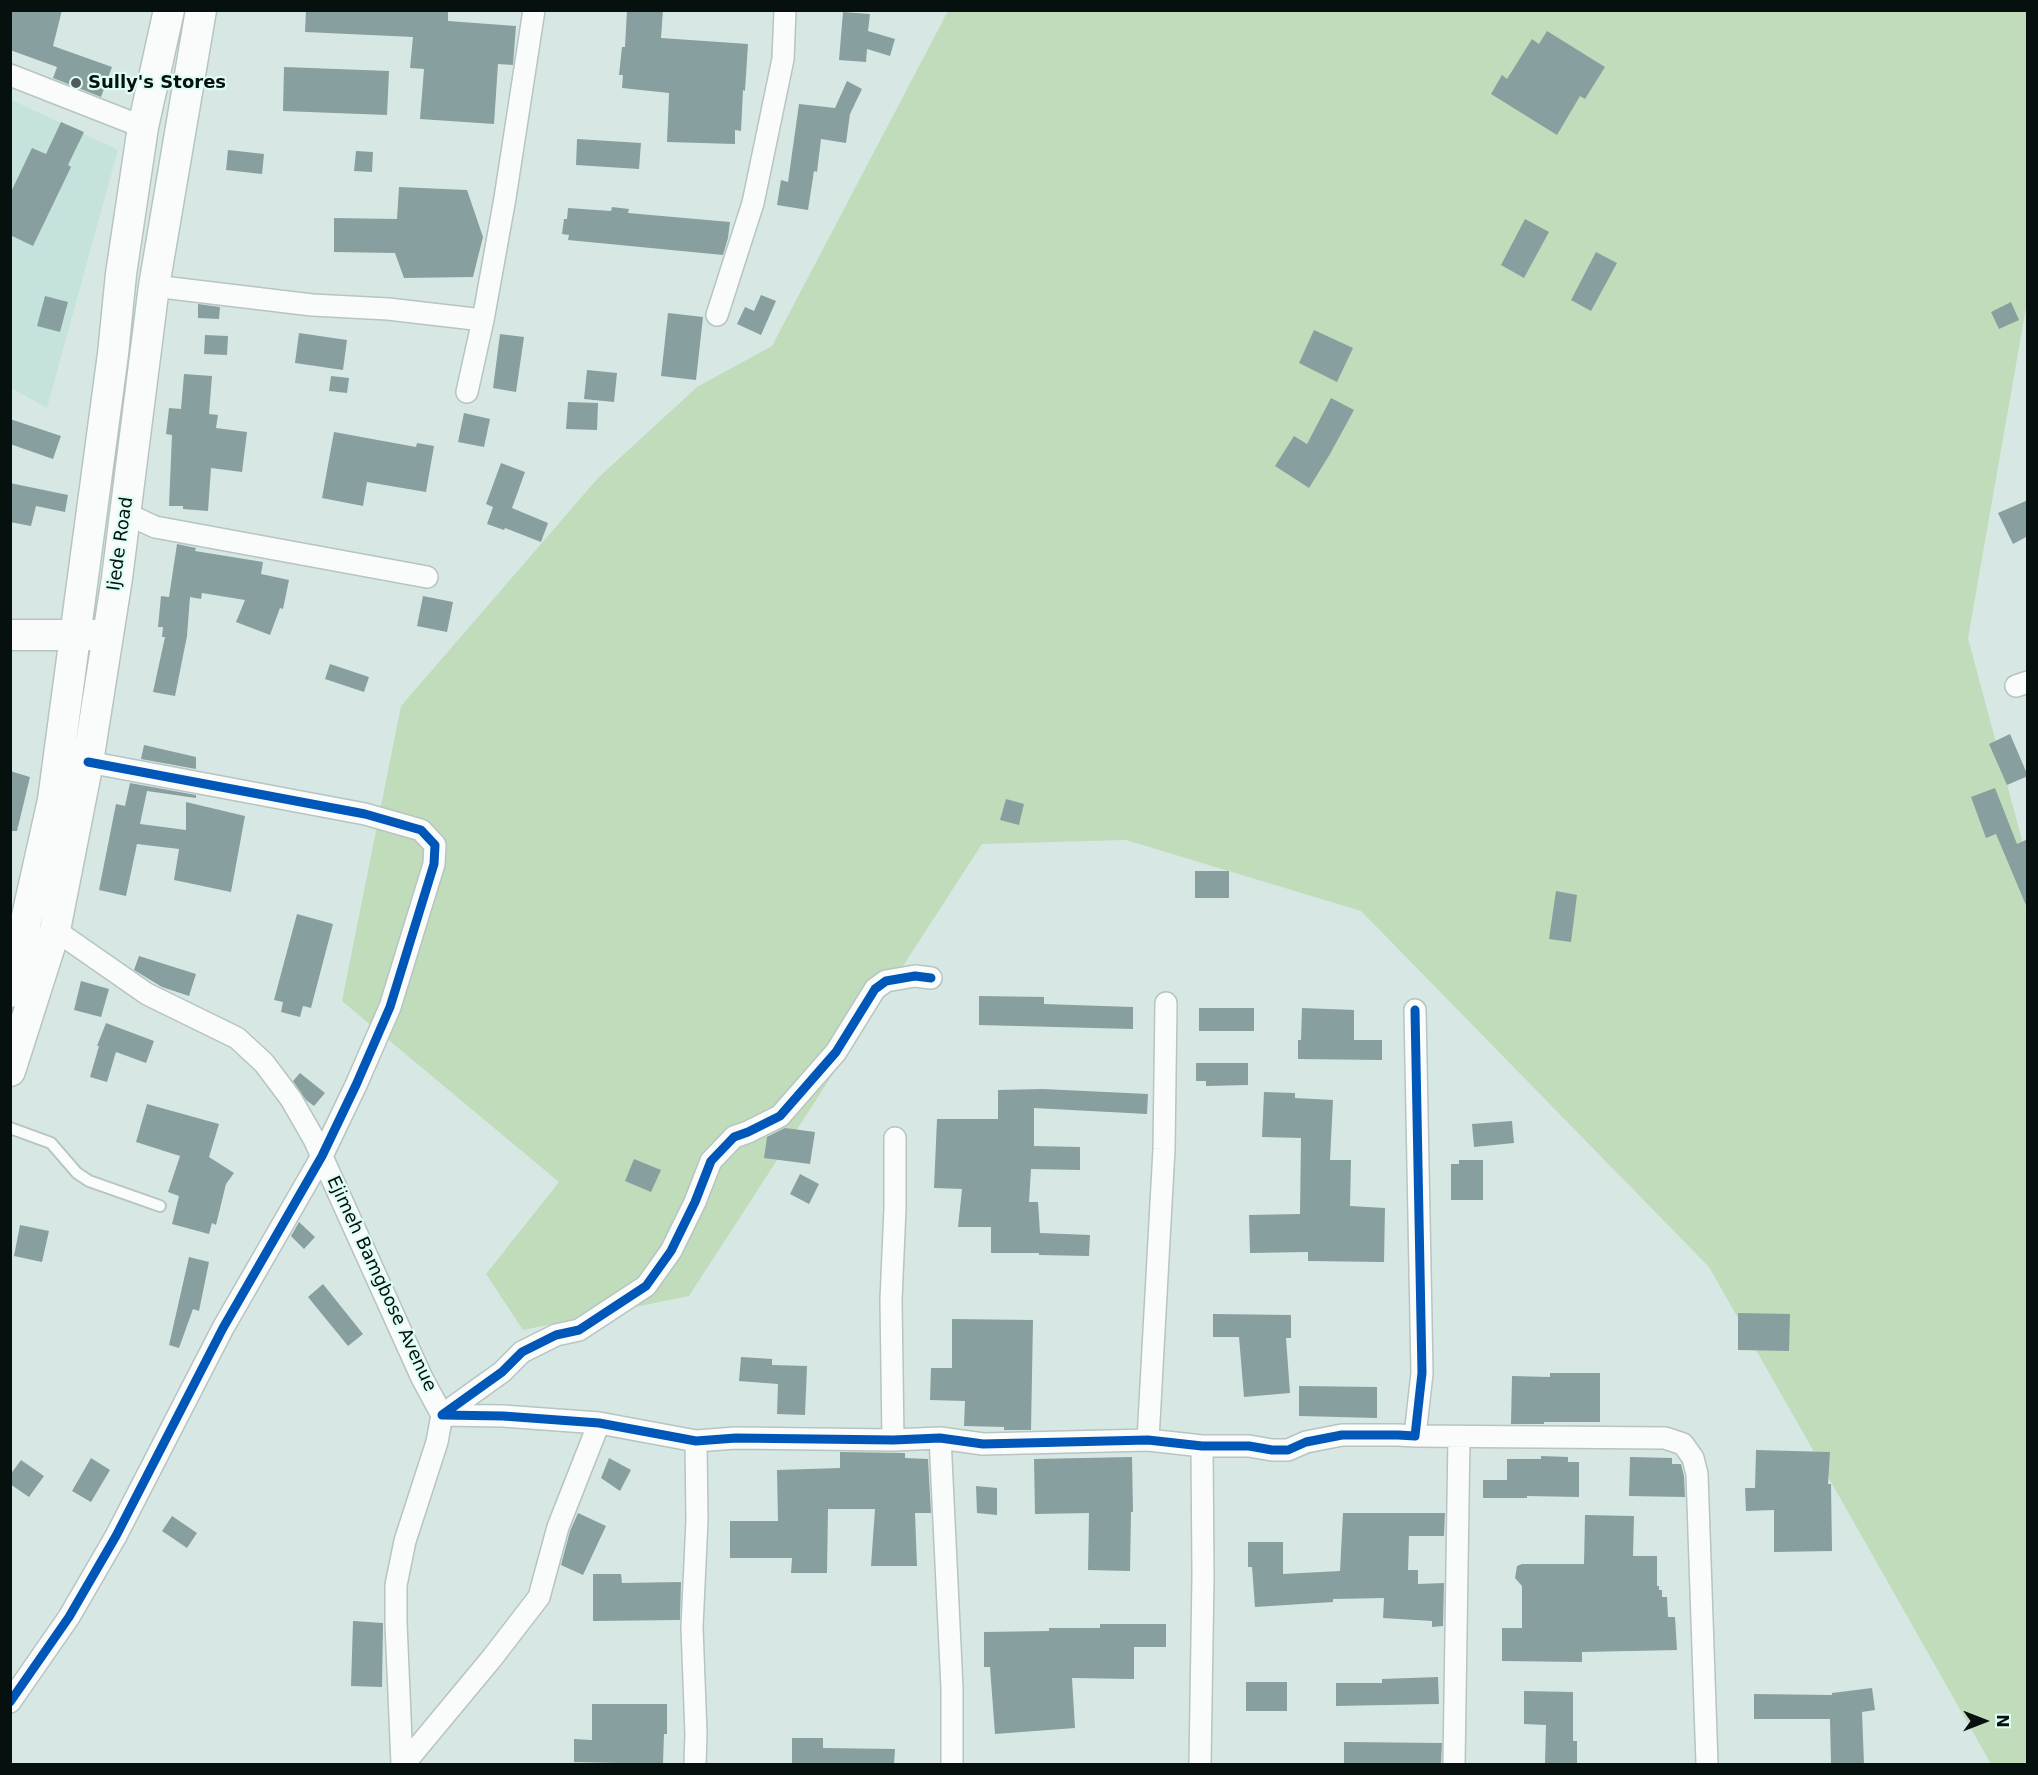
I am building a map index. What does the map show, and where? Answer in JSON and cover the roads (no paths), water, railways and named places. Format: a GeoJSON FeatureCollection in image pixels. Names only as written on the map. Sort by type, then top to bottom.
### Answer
{"type":"FeatureCollection","features":[{"type":"Feature","properties":{"kind":"main road","name":"Ijede Road"},"geometry":{"type":"LineString","coordinates":[[12,983],[53,800],[113,354],[121,274],[143,127],[169,10]]}},
{"type":"Feature","properties":{"kind":"main road","name":"Ijede Road"},"geometry":{"type":"LineString","coordinates":[[10,1071],[55,930],[88,762],[125,513],[154,286],[201,10]]}},
{"type":"Feature","properties":{"kind":"main road"},"geometry":{"type":"LineString","coordinates":[[10,635],[108,634]]}},
{"type":"Feature","properties":{"kind":"street"},"geometry":{"type":"LineString","coordinates":[[467,392],[483,320],[505,198],[534,10]]}},
{"type":"Feature","properties":{"kind":"street"},"geometry":{"type":"LineString","coordinates":[[717,315],[753,203],[783,59],[785,10]]}},
{"type":"Feature","properties":{"kind":"street"},"geometry":{"type":"LineString","coordinates":[[10,75],[143,127]]}},
{"type":"Feature","properties":{"kind":"street"},"geometry":{"type":"LineString","coordinates":[[154,286],[312,305],[388,309],[483,320]]}},
{"type":"Feature","properties":{"kind":"street"},"geometry":{"type":"LineString","coordinates":[[125,513],[155,527],[427,577]]}},
{"type":"Feature","properties":{"kind":"street"},"geometry":{"type":"LineString","coordinates":[[10,1702],[69,1617],[116,1536],[223,1328],[322,1156],[390,1007],[434,864],[435,845],[421,830],[364,814],[88,762]]}},
{"type":"Feature","properties":{"kind":"street","name":"Ejimeh Bamgbose Avenue"},"geometry":{"type":"LineString","coordinates":[[55,930],[147,994],[237,1038],[264,1063],[291,1099],[314,1139],[422,1378],[442,1415]]}},
{"type":"Feature","properties":{"kind":"street"},"geometry":{"type":"LineString","coordinates":[[403,1764],[396,1585],[405,1540],[437,1442],[442,1415],[502,1372],[522,1352],[556,1335],[579,1330],[646,1286],[671,1251],[711,1161],[734,1137],[780,1116],[836,1052],[875,989],[886,981],[915,976],[931,978]]}},
{"type":"Feature","properties":{"kind":"street"},"geometry":{"type":"LineString","coordinates":[[1148,1440],[1164,1149],[1166,1003]]}},
{"type":"Feature","properties":{"kind":"street"},"geometry":{"type":"LineString","coordinates":[[1414,1010],[1422,1373],[1414,1436]]}},
{"type":"Feature","properties":{"kind":"street"},"geometry":{"type":"LineString","coordinates":[[893,1440],[891,1300],[895,1138]]}},
{"type":"Feature","properties":{"kind":"street"},"geometry":{"type":"LineString","coordinates":[[442,1415],[503,1416],[599,1423],[696,1441],[736,1438],[893,1440],[940,1438],[983,1444],[1148,1440],[1202,1446],[1249,1446],[1288,1450],[1306,1442],[1342,1435],[1665,1438],[1683,1444],[1693,1458],[1697,1474],[1707,1764]]}},
{"type":"Feature","properties":{"kind":"street"},"geometry":{"type":"LineString","coordinates":[[403,1764],[492,1658],[539,1597],[558,1527],[599,1423]]}},
{"type":"Feature","properties":{"kind":"street"},"geometry":{"type":"LineString","coordinates":[[1454,1764],[1459,1437]]}},
{"type":"Feature","properties":{"kind":"street"},"geometry":{"type":"LineString","coordinates":[[940,1438],[951,1664],[952,1764]]}},
{"type":"Feature","properties":{"kind":"street"},"geometry":{"type":"LineString","coordinates":[[695,1764],[692,1627],[697,1520],[696,1441]]}},
{"type":"Feature","properties":{"kind":"street"},"geometry":{"type":"LineString","coordinates":[[1200,1764],[1203,1576],[1202,1446]]}},
{"type":"Feature","properties":{"kind":"lane"},"geometry":{"type":"LineString","coordinates":[[10,1128],[51,1143],[77,1173],[89,1181],[160,1206]]}},
{"type":"Feature","properties":{"kind":"place","name":"Sully's Stores"},"geometry":{"type":"Point","coordinates":[76,83]}}]}
